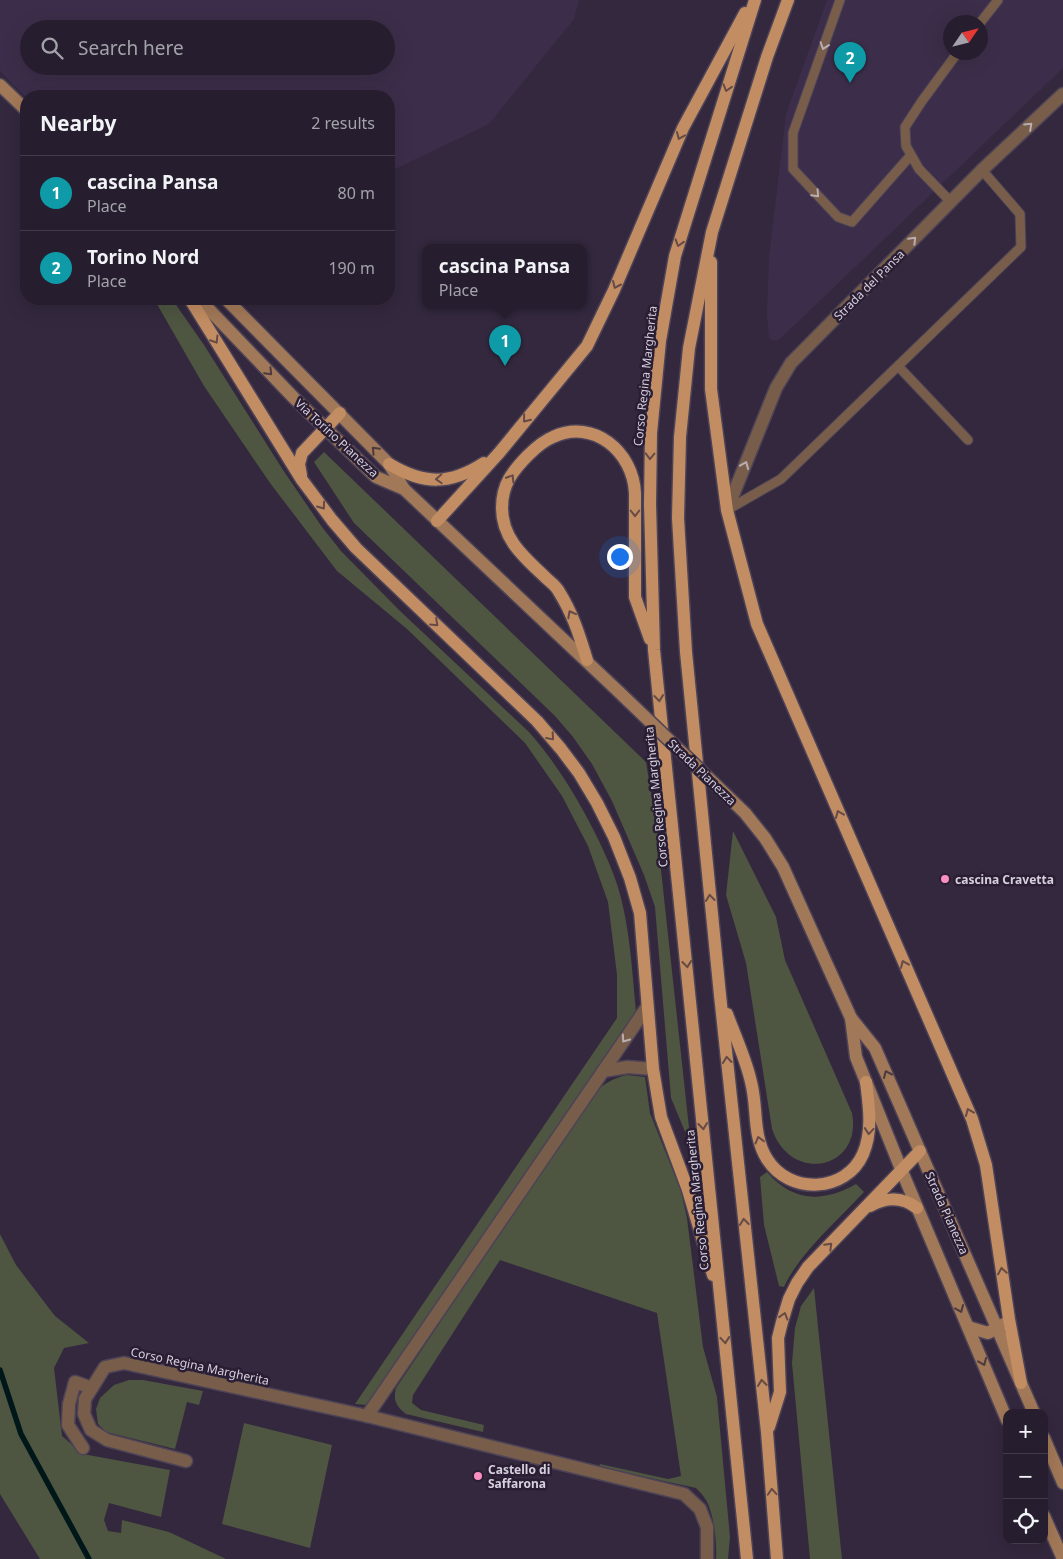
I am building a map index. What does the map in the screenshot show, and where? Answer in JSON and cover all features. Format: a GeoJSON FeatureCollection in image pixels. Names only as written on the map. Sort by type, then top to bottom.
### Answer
{"type":"FeatureCollection","features":[{"type":"Feature","properties":{"kind":"main road","name":"Corso Regina Margherita"},"geometry":{"type":"LineString","coordinates":[[747,1559],[654,650],[650,504],[651,433],[660,341],[675,256],[754,0]]}},
{"type":"Feature","properties":{"kind":"main road"},"geometry":{"type":"LineString","coordinates":[[437,521],[499,453],[587,346],[614,290],[683,128],[754,0]]}},
{"type":"Feature","properties":{"kind":"main road"},"geometry":{"type":"LineString","coordinates":[[777,1559],[767,1432],[720,996],[686,652],[678,518],[680,437],[689,348],[712,232],[767,57],[788,0]]}},
{"type":"Feature","properties":{"kind":"main road"},"geometry":{"type":"LineString","coordinates":[[0,85],[20,104]]}},
{"type":"Feature","properties":{"kind":"main road"},"geometry":{"type":"LineString","coordinates":[[712,232],[711,389],[727,510],[757,624],[972,1119],[986,1165],[1009,1319],[1021,1383]]}},
{"type":"Feature","properties":{"kind":"main road"},"geometry":{"type":"LineString","coordinates":[[194,305],[302,480],[332,520],[356,548],[530,714],[561,748],[597,803],[614,837],[630,878],[640,913],[653,1069],[661,1117],[688,1190],[722,1308]]}},
{"type":"Feature","properties":{"kind":"main road","name":"Via Torino Pianezza"},"geometry":{"type":"LineString","coordinates":[[205,305],[376,477],[404,489]]}},
{"type":"Feature","properties":{"kind":"main road","name":"Via Torino Pianezza"},"geometry":{"type":"LineString","coordinates":[[232,305],[389,464],[404,489]]}},
{"type":"Feature","properties":{"kind":"main road"},"geometry":{"type":"LineString","coordinates":[[302,480],[299,470],[299,458],[340,413]]}},
{"type":"Feature","properties":{"kind":"main road"},"geometry":{"type":"LineString","coordinates":[[587,660],[575,619],[557,588],[512,543],[502,518],[504,492],[509,478],[542,443],[563,434],[586,433],[605,440],[614,446],[631,469],[635,481],[634,597],[654,650]]}},
{"type":"Feature","properties":{"kind":"main road"},"geometry":{"type":"LineString","coordinates":[[389,464],[405,473],[425,479],[441,479],[457,477],[471,471],[499,453]]}},
{"type":"Feature","properties":{"kind":"main road","name":"Strada Pianezza"},"geometry":{"type":"LineString","coordinates":[[404,489],[587,660],[744,813],[765,838],[783,867],[799,900],[851,1018],[875,1048],[1032,1409]]}},
{"type":"Feature","properties":{"kind":"main road"},"geometry":{"type":"LineString","coordinates":[[720,996],[751,1082],[757,1135],[762,1149],[768,1161],[785,1177],[805,1185],[824,1185],[842,1177],[857,1164],[866,1147],[869,1132],[866,1082]]}},
{"type":"Feature","properties":{"kind":"main road","name":"Strada Pianezza"},"geometry":{"type":"LineString","coordinates":[[851,1018],[856,1057],[917,1208],[1003,1410]]}},
{"type":"Feature","properties":{"kind":"main road"},"geometry":{"type":"LineString","coordinates":[[767,1432],[780,1392],[778,1338],[789,1299],[797,1283],[808,1267],[920,1151]]}},
{"type":"Feature","properties":{"kind":"main road"},"geometry":{"type":"LineString","coordinates":[[866,1208],[878,1201],[890,1199],[904,1201],[917,1208]]}},
{"type":"Feature","properties":{"kind":"main road"},"geometry":{"type":"LineString","coordinates":[[968,1327],[988,1333],[997,1329],[1009,1319]]}},
{"type":"Feature","properties":{"kind":"main road"},"geometry":{"type":"LineString","coordinates":[[1048,1447],[1063,1483]]}},
{"type":"Feature","properties":{"kind":"main road"},"geometry":{"type":"LineString","coordinates":[[1048,1525],[1063,1559]]}},
{"type":"Feature","properties":{"kind":"street","name":"Strada del Pansa"},"geometry":{"type":"LineString","coordinates":[[727,510],[776,388],[792,363],[982,170],[1063,94]]}},
{"type":"Feature","properties":{"kind":"street"},"geometry":{"type":"LineString","coordinates":[[367,1416],[647,1007]]}},
{"type":"Feature","properties":{"kind":"street"},"geometry":{"type":"LineString","coordinates":[[603,1071],[628,1067],[653,1069]]}},
{"type":"Feature","properties":{"kind":"street","name":"Corso Regina Margherita"},"geometry":{"type":"LineString","coordinates":[[186,1462],[107,1440],[91,1430],[84,1414],[85,1399],[105,1367],[124,1363],[367,1416],[684,1494],[700,1510],[706,1528],[707,1559]]}},
{"type":"Feature","properties":{"kind":"street"},"geometry":{"type":"LineString","coordinates":[[84,1448],[68,1425],[69,1404],[74,1382],[92,1388]]}},
{"type":"Feature","properties":{"kind":"lane"},"geometry":{"type":"LineString","coordinates":[[840,0],[793,133],[793,169],[838,217],[852,222],[911,155]]}},
{"type":"Feature","properties":{"kind":"lane"},"geometry":{"type":"LineString","coordinates":[[986,15],[998,0]]}},
{"type":"Feature","properties":{"kind":"lane"},"geometry":{"type":"LineString","coordinates":[[951,202],[918,169],[906,146],[905,127],[952,60]]}},
{"type":"Feature","properties":{"kind":"lane"},"geometry":{"type":"LineString","coordinates":[[727,510],[781,479],[1021,248],[1020,214],[982,170]]}},
{"type":"Feature","properties":{"kind":"lane"},"geometry":{"type":"LineString","coordinates":[[898,366],[968,440]]}},
{"type":"Feature","properties":{"kind":"shaded area"},"geometry":{"type":"Polygon","coordinates":[[[0,0],[579,0],[574,19],[489,124],[395,169],[395,90],[20,91],[0,71],[0,0]]]}},
{"type":"Feature","properties":{"kind":"shaded area"},"geometry":{"type":"Polygon","coordinates":[[[827,0],[1063,0],[1063,68],[776,341],[769,338],[767,314],[769,257],[786,114],[827,0]]]}},
{"type":"Feature","properties":{"kind":"green space"},"geometry":{"type":"Polygon","coordinates":[[[157,305],[176,305],[204,345],[283,470],[341,551],[399,610],[529,732],[550,757],[584,812],[609,864],[622,902],[630,949],[636,1012],[368,1405],[355,1404],[617,1018],[617,975],[608,902],[588,846],[562,796],[525,743],[407,629],[337,571],[270,483],[204,386],[157,305]]]}},
{"type":"Feature","properties":{"kind":"green space"},"geometry":{"type":"Polygon","coordinates":[[[324,452],[646,762],[656,824],[691,1146],[671,1098],[655,907],[644,875],[612,801],[592,764],[555,716],[354,523],[314,462],[324,452]]]}},
{"type":"Feature","properties":{"kind":"green space"},"geometry":{"type":"Polygon","coordinates":[[[733,831],[776,917],[785,960],[852,1113],[852,1132],[847,1147],[837,1157],[823,1163],[809,1163],[794,1158],[781,1147],[772,1129],[746,963],[726,895],[733,831]]]}},
{"type":"Feature","properties":{"kind":"green space"},"geometry":{"type":"Polygon","coordinates":[[[627,1075],[645,1077],[650,1113],[681,1191],[687,1218],[703,1347],[717,1397],[730,1537],[728,1559],[716,1559],[716,1545],[711,1513],[706,1500],[696,1488],[599,1467],[600,1464],[668,1479],[681,1476],[657,1313],[500,1260],[413,1395],[412,1403],[421,1410],[484,1425],[483,1432],[406,1414],[395,1400],[396,1388],[594,1093],[609,1081],[627,1075]]]}},
{"type":"Feature","properties":{"kind":"green space"},"geometry":{"type":"Polygon","coordinates":[[[767,1172],[777,1182],[798,1194],[820,1196],[843,1190],[856,1184],[864,1192],[809,1250],[799,1262],[784,1287],[779,1286],[764,1225],[760,1177],[767,1172]]]}},
{"type":"Feature","properties":{"kind":"green space"},"geometry":{"type":"Polygon","coordinates":[[[0,1234],[16,1265],[55,1316],[89,1343],[64,1348],[54,1368],[62,1436],[83,1454],[170,1470],[161,1517],[109,1503],[104,1520],[108,1531],[121,1533],[122,1520],[169,1532],[226,1559],[40,1559],[0,1494],[0,1234]]]}},
{"type":"Feature","properties":{"kind":"green space"},"geometry":{"type":"Polygon","coordinates":[[[814,1288],[842,1559],[810,1559],[792,1363],[795,1328],[801,1306],[814,1288]]]}},
{"type":"Feature","properties":{"kind":"green space"},"geometry":{"type":"Polygon","coordinates":[[[129,1380],[143,1380],[203,1391],[199,1405],[187,1402],[175,1449],[106,1432],[98,1424],[96,1409],[100,1398],[114,1385],[129,1380]]]}},
{"type":"Feature","properties":{"kind":"green space"},"geometry":{"type":"Polygon","coordinates":[[[244,1423],[332,1445],[310,1548],[222,1524],[244,1423]]]}},
{"type":"Feature","properties":{"kind":"waterway"},"geometry":{"type":"LineString","coordinates":[[0,1370],[21,1434],[89,1559]]}},
{"type":"Feature","properties":{"kind":"place","name":"Torino Nord"},"geometry":{"type":"Point","coordinates":[850,83]}},
{"type":"Feature","properties":{"kind":"place","name":"cascina Pansa"},"geometry":{"type":"Point","coordinates":[505,366]}},
{"type":"Feature","properties":{"kind":"place","name":"cascina Cravetta"},"geometry":{"type":"Point","coordinates":[945,879]}},
{"type":"Feature","properties":{"kind":"place","name":"Castello di Saffarona"},"geometry":{"type":"Point","coordinates":[478,1476]}}]}
